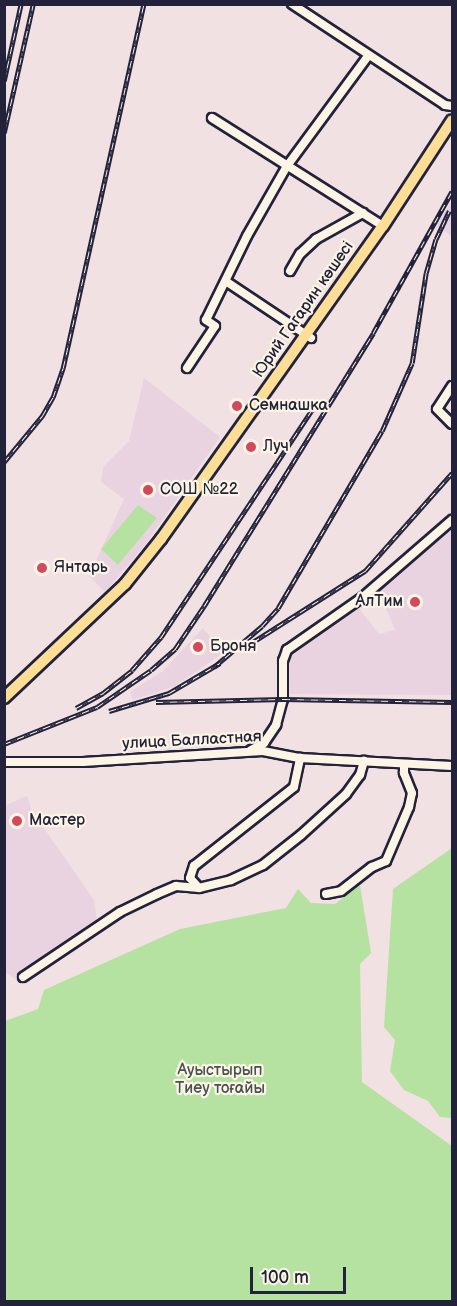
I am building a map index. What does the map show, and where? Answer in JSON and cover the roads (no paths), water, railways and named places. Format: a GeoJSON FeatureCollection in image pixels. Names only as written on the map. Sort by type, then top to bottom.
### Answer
{"type":"FeatureCollection","features":[{"type":"Feature","properties":{"kind":"main road","name":"Юрий Гагарин көшесі"},"geometry":{"type":"LineString","coordinates":[[4,709],[145,572],[383,226],[453,120]]}},
{"type":"Feature","properties":{"kind":"main road","name":"Юрий Гагарин көшесі"},"geometry":{"type":"LineString","coordinates":[[4,698],[140,567],[453,134]]}},
{"type":"Feature","properties":{"kind":"street"},"geometry":{"type":"LineString","coordinates":[[292,4],[445,105],[453,106]]}},
{"type":"Feature","properties":{"kind":"street"},"geometry":{"type":"LineString","coordinates":[[187,368],[215,326],[206,320],[247,236],[287,166],[368,56]]}},
{"type":"Feature","properties":{"kind":"street"},"geometry":{"type":"LineString","coordinates":[[212,118],[383,226]]}},
{"type":"Feature","properties":{"kind":"street"},"geometry":{"type":"LineString","coordinates":[[290,271],[300,254],[316,239],[363,213]]}},
{"type":"Feature","properties":{"kind":"street"},"geometry":{"type":"LineString","coordinates":[[226,282],[308,336]]}},
{"type":"Feature","properties":{"kind":"street"},"geometry":{"type":"LineString","coordinates":[[453,386],[437,409],[453,424]]}},
{"type":"Feature","properties":{"kind":"street"},"geometry":{"type":"LineString","coordinates":[[236,753],[253,749],[264,743],[276,725],[283,699],[283,662],[287,650],[363,597],[453,520]]}},
{"type":"Feature","properties":{"kind":"street","name":"улица Балластная"},"geometry":{"type":"LineString","coordinates":[[4,762],[83,762],[263,751],[300,758],[453,766]]}},
{"type":"Feature","properties":{"kind":"street"},"geometry":{"type":"LineString","coordinates":[[199,888],[190,878],[194,867],[294,787],[300,758]]}},
{"type":"Feature","properties":{"kind":"street"},"geometry":{"type":"LineString","coordinates":[[23,977],[120,912],[176,885],[199,888],[231,880],[263,865],[346,794],[360,775],[364,761]]}},
{"type":"Feature","properties":{"kind":"street"},"geometry":{"type":"LineString","coordinates":[[326,894],[340,891],[372,867],[386,861],[409,807],[412,793],[404,773],[404,764]]}},
{"type":"Feature","properties":{"kind":"railway"},"geometry":{"type":"LineString","coordinates":[[4,81],[21,4]]}},
{"type":"Feature","properties":{"kind":"railway"},"geometry":{"type":"LineString","coordinates":[[4,133],[33,4]]}},
{"type":"Feature","properties":{"kind":"railway"},"geometry":{"type":"LineString","coordinates":[[4,462],[42,416],[53,397],[63,368],[144,4]]}},
{"type":"Feature","properties":{"kind":"railway"},"geometry":{"type":"LineString","coordinates":[[4,744],[97,707],[151,670],[175,649],[373,333],[452,191]]}},
{"type":"Feature","properties":{"kind":"railway"},"geometry":{"type":"LineString","coordinates":[[214,667],[262,626],[278,608],[382,431],[412,363],[426,273],[436,239],[449,211]]}},
{"type":"Feature","properties":{"kind":"railway"},"geometry":{"type":"LineString","coordinates":[[76,708],[103,693],[132,670],[161,637],[315,405]]}},
{"type":"Feature","properties":{"kind":"railway"},"geometry":{"type":"LineString","coordinates":[[253,642],[365,571],[452,473]]}},
{"type":"Feature","properties":{"kind":"railway"},"geometry":{"type":"LineString","coordinates":[[109,711],[169,693],[220,663]]}},
{"type":"Feature","properties":{"kind":"railway"},"geometry":{"type":"LineString","coordinates":[[156,702],[283,699],[452,702]]}},
{"type":"Feature","properties":{"kind":"place","name":"Семнашка"},"geometry":{"type":"Point","coordinates":[237,406]}},
{"type":"Feature","properties":{"kind":"place","name":"Луч"},"geometry":{"type":"Point","coordinates":[251,447]}},
{"type":"Feature","properties":{"kind":"place","name":"СОШ №22"},"geometry":{"type":"Point","coordinates":[148,490]}},
{"type":"Feature","properties":{"kind":"place","name":"Янтарь"},"geometry":{"type":"Point","coordinates":[42,568]}},
{"type":"Feature","properties":{"kind":"place","name":"АлТим"},"geometry":{"type":"Point","coordinates":[415,602]}},
{"type":"Feature","properties":{"kind":"place","name":"Броня"},"geometry":{"type":"Point","coordinates":[198,647]}},
{"type":"Feature","properties":{"kind":"place","name":"Мастер"},"geometry":{"type":"Point","coordinates":[17,821]}},
{"type":"Feature","properties":{"kind":"park label","name":"Ауыстырып Тиеу тоғайы"},"geometry":{"type":"Point","coordinates":[220,1080]}}]}
